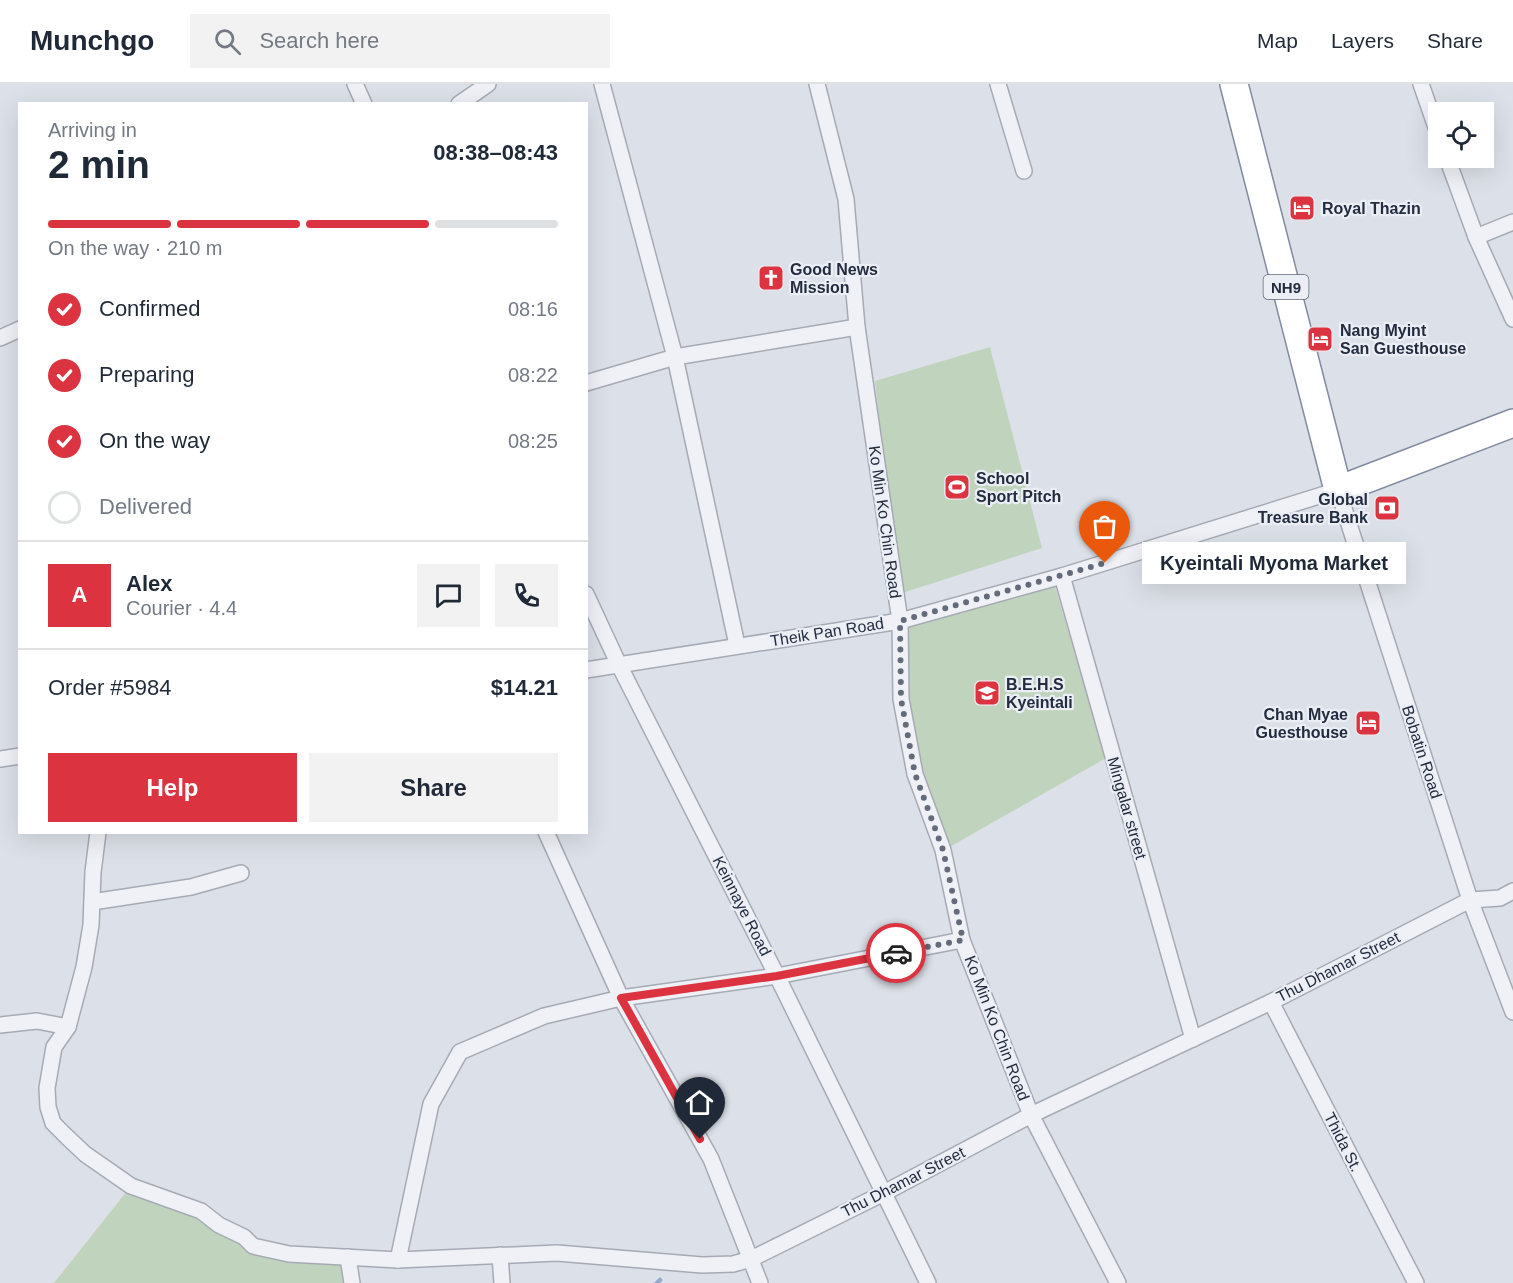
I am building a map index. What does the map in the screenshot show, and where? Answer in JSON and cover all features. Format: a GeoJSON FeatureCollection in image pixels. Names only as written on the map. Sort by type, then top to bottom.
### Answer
{"type":"FeatureCollection","features":[{"type":"Feature","properties":{"kind":"highway","name":"NH9"},"geometry":{"type":"LineString","coordinates":[[1234,84],[1338,490]]}},
{"type":"Feature","properties":{"kind":"highway"},"geometry":{"type":"LineString","coordinates":[[1338,490],[1513,423]]}},
{"type":"Feature","properties":{"kind":"street"},"geometry":{"type":"LineString","coordinates":[[355,84],[363,102]]}},
{"type":"Feature","properties":{"kind":"street"},"geometry":{"type":"LineString","coordinates":[[462,102],[488,84]]}},
{"type":"Feature","properties":{"kind":"street"},"geometry":{"type":"LineString","coordinates":[[602,84],[675,357],[737,645]]}},
{"type":"Feature","properties":{"kind":"street","name":"Ko Min Ko Chin Road"},"geometry":{"type":"LineString","coordinates":[[817,84],[846,199],[857,327],[900,621],[901,699],[915,774],[943,850],[963,940],[1031,1115],[1118,1283]]}},
{"type":"Feature","properties":{"kind":"street"},"geometry":{"type":"LineString","coordinates":[[998,84],[1024,171]]}},
{"type":"Feature","properties":{"kind":"street"},"geometry":{"type":"LineString","coordinates":[[1421,84],[1428,104]]}},
{"type":"Feature","properties":{"kind":"street"},"geometry":{"type":"LineString","coordinates":[[1451,168],[1476,237],[1513,319]]}},
{"type":"Feature","properties":{"kind":"street"},"geometry":{"type":"LineString","coordinates":[[1476,237],[1513,222]]}},
{"type":"Feature","properties":{"kind":"street"},"geometry":{"type":"LineString","coordinates":[[588,382],[675,357],[857,327]]}},
{"type":"Feature","properties":{"kind":"street"},"geometry":{"type":"LineString","coordinates":[[0,338],[18,330]]}},
{"type":"Feature","properties":{"kind":"street","name":"Theik Pan Road"},"geometry":{"type":"LineString","coordinates":[[588,670],[900,621],[1062,576],[1338,490]]}},
{"type":"Feature","properties":{"kind":"street","name":"Bobatin Road"},"geometry":{"type":"LineString","coordinates":[[1338,490],[1470,900],[1513,1012]]}},
{"type":"Feature","properties":{"kind":"street","name":"Mingalar street"},"geometry":{"type":"LineString","coordinates":[[1062,576],[1192,1039]]}},
{"type":"Feature","properties":{"kind":"street","name":"Keinnaye Road"},"geometry":{"type":"LineString","coordinates":[[588,598],[619,665],[777,976],[928,1283]]}},
{"type":"Feature","properties":{"kind":"street"},"geometry":{"type":"LineString","coordinates":[[0,759],[18,756]]}},
{"type":"Feature","properties":{"kind":"street","name":"Thu Dhamar Street"},"geometry":{"type":"LineString","coordinates":[[98,834],[84,967],[69,1026],[54,1047],[47,1088],[48,1107],[53,1123],[86,1154],[131,1186],[201,1211],[219,1225],[244,1237],[254,1246],[289,1254],[398,1260],[557,1253],[654,1259],[702,1265],[733,1264],[751,1259],[884,1193],[1031,1115],[1271,1002],[1470,900]]}},
{"type":"Feature","properties":{"kind":"street"},"geometry":{"type":"LineString","coordinates":[[547,834],[621,998],[711,1159],[760,1283]]}},
{"type":"Feature","properties":{"kind":"street"},"geometry":{"type":"LineString","coordinates":[[92,902],[191,887],[241,873]]}},
{"type":"Feature","properties":{"kind":"street"},"geometry":{"type":"LineString","coordinates":[[1470,900],[1500,898],[1513,891]]}},
{"type":"Feature","properties":{"kind":"street"},"geometry":{"type":"LineString","coordinates":[[398,1260],[431,1104],[460,1052],[544,1016],[621,998],[777,976],[963,940]]}},
{"type":"Feature","properties":{"kind":"street","name":"Thida St."},"geometry":{"type":"LineString","coordinates":[[1271,1002],[1416,1283]]}},
{"type":"Feature","properties":{"kind":"street"},"geometry":{"type":"LineString","coordinates":[[0,1025],[37,1021],[69,1026]]}},
{"type":"Feature","properties":{"kind":"street"},"geometry":{"type":"LineString","coordinates":[[500,1256],[502,1283]]}},
{"type":"Feature","properties":{"kind":"street"},"geometry":{"type":"LineString","coordinates":[[348,1257],[352,1283]]}},
{"type":"Feature","properties":{"kind":"green space","name":"School Sport Pitch"},"geometry":{"type":"Polygon","coordinates":[[[990,347],[1042,548],[899,594],[875,381],[990,347]]]}},
{"type":"Feature","properties":{"kind":"green space"},"geometry":{"type":"Polygon","coordinates":[[[1053,580],[1106,758],[946,849],[915,774],[894,628],[1053,580]]]}},
{"type":"Feature","properties":{"kind":"green space"},"geometry":{"type":"Polygon","coordinates":[[[131,1186],[201,1211],[253,1246],[348,1257],[343,1283],[54,1283],[131,1186]]]}},
{"type":"Feature","properties":{"kind":"waterway"},"geometry":{"type":"LineString","coordinates":[[657,1283],[660,1280]]}},
{"type":"Feature","properties":{"kind":"way so far"},"geometry":{"type":"LineString","coordinates":[[896,953],[963,940],[943,850],[915,774],[901,699],[900,621],[1105,563]]}},
{"type":"Feature","properties":{"kind":"place","name":"Royal Thazin"},"geometry":{"type":"Point","coordinates":[1302,208]}},
{"type":"Feature","properties":{"kind":"place","name":"Good News Mission"},"geometry":{"type":"Point","coordinates":[771,278]}},
{"type":"Feature","properties":{"kind":"place","name":"Nang Myint San Guesthouse"},"geometry":{"type":"Point","coordinates":[1320,339]}},
{"type":"Feature","properties":{"kind":"place","name":"School Sport Pitch"},"geometry":{"type":"Point","coordinates":[957,487]}},
{"type":"Feature","properties":{"kind":"place","name":"Global Treasure Bank"},"geometry":{"type":"Point","coordinates":[1387,508]}},
{"type":"Feature","properties":{"kind":"place","name":"Kyeintali Myoma Market"},"geometry":{"type":"Point","coordinates":[1105,563]}},
{"type":"Feature","properties":{"kind":"place","name":"B.E.H.S Kyeintali"},"geometry":{"type":"Point","coordinates":[987,693]}},
{"type":"Feature","properties":{"kind":"place","name":"Chan Myae Guesthouse"},"geometry":{"type":"Point","coordinates":[1368,723]}},
{"type":"Feature","properties":{"kind":"route"},"geometry":{"type":"LineString","coordinates":[[700,1139],[621,998],[777,976],[896,953]]}}]}
